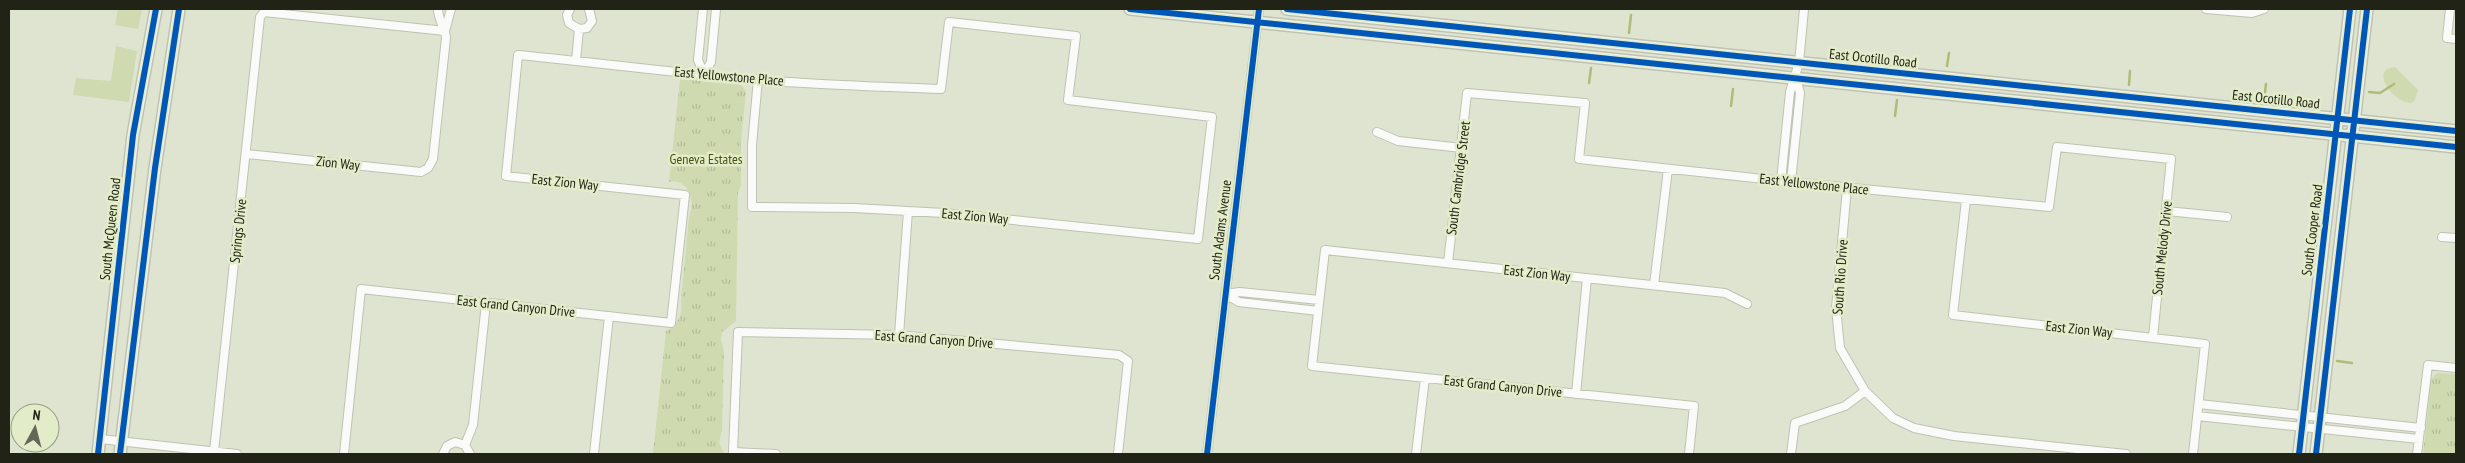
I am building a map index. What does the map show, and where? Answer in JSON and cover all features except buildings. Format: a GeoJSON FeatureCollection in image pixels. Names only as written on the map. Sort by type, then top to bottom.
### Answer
{"type":"FeatureCollection","features":[{"type":"Feature","properties":{"kind":"main road","name":"South McQueen Road"},"geometry":{"type":"LineString","coordinates":[[98,454],[133,135],[156,9]]}},
{"type":"Feature","properties":{"kind":"main road"},"geometry":{"type":"LineString","coordinates":[[120,454],[155,168],[179,9]]}},
{"type":"Feature","properties":{"kind":"main road","name":"East Ocotillo Road"},"geometry":{"type":"LineString","coordinates":[[1130,9],[2456,147]]}},
{"type":"Feature","properties":{"kind":"main road","name":"East Ocotillo Road"},"geometry":{"type":"LineString","coordinates":[[1287,9],[2456,131]]}},
{"type":"Feature","properties":{"kind":"main road","name":"South Cooper Road"},"geometry":{"type":"LineString","coordinates":[[2299,454],[2350,9]]}},
{"type":"Feature","properties":{"kind":"main road"},"geometry":{"type":"LineString","coordinates":[[2316,454],[2367,9]]}},
{"type":"Feature","properties":{"kind":"street"},"geometry":{"type":"LineString","coordinates":[[438,9],[438,17],[445,31]]}},
{"type":"Feature","properties":{"kind":"street"},"geometry":{"type":"LineString","coordinates":[[445,31],[451,9]]}},
{"type":"Feature","properties":{"kind":"street"},"geometry":{"type":"LineString","coordinates":[[570,9],[568,15],[569,23],[579,29],[587,28],[592,21],[590,9]]}},
{"type":"Feature","properties":{"kind":"street"},"geometry":{"type":"LineString","coordinates":[[703,9],[698,60],[704,74]]}},
{"type":"Feature","properties":{"kind":"street"},"geometry":{"type":"LineString","coordinates":[[704,74],[711,62],[716,9]]}},
{"type":"Feature","properties":{"kind":"street","name":"South Adams Avenue"},"geometry":{"type":"LineString","coordinates":[[1207,454],[1259,9]]}},
{"type":"Feature","properties":{"kind":"street"},"geometry":{"type":"LineString","coordinates":[[1781,181],[1790,92],[1799,63],[1804,9]]}},
{"type":"Feature","properties":{"kind":"street"},"geometry":{"type":"LineString","coordinates":[[2206,9],[2252,13],[2263,10]]}},
{"type":"Feature","properties":{"kind":"street"},"geometry":{"type":"LineString","coordinates":[[2450,9],[2447,38],[2456,39]]}},
{"type":"Feature","properties":{"kind":"street","name":"Springs Drive"},"geometry":{"type":"LineString","coordinates":[[214,452],[260,17],[264,12],[445,31]]}},
{"type":"Feature","properties":{"kind":"street","name":"East Yellowstone Place"},"geometry":{"type":"LineString","coordinates":[[506,176],[518,55],[804,84],[941,89],[949,22],[1076,36],[1068,100],[1212,117],[1198,239]]}},
{"type":"Feature","properties":{"kind":"street"},"geometry":{"type":"LineString","coordinates":[[576,61],[579,29]]}},
{"type":"Feature","properties":{"kind":"street","name":"Zion Way"},"geometry":{"type":"LineString","coordinates":[[247,154],[421,172],[428,168],[433,159],[445,31]]}},
{"type":"Feature","properties":{"kind":"street"},"geometry":{"type":"LineString","coordinates":[[1791,182],[1800,93],[1796,77]]}},
{"type":"Feature","properties":{"kind":"street","name":"East Zion Way"},"geometry":{"type":"LineString","coordinates":[[758,79],[752,145],[752,207],[908,211],[1198,239]]}},
{"type":"Feature","properties":{"kind":"street","name":"South Cambridge Street"},"geometry":{"type":"LineString","coordinates":[[1448,263],[1467,93],[1585,103],[1580,159]]}},
{"type":"Feature","properties":{"kind":"street"},"geometry":{"type":"LineString","coordinates":[[1377,132],[1398,142],[1462,148]]}},
{"type":"Feature","properties":{"kind":"street","name":"South Melody Drive"},"geometry":{"type":"LineString","coordinates":[[2049,207],[2057,147],[2171,158],[2153,337]]}},
{"type":"Feature","properties":{"kind":"street","name":"East Yellowstone Place"},"geometry":{"type":"LineString","coordinates":[[1580,159],[1847,188],[2049,207]]}},
{"type":"Feature","properties":{"kind":"street"},"geometry":{"type":"LineString","coordinates":[[1654,285],[1668,169]]}},
{"type":"Feature","properties":{"kind":"street","name":"East Zion Way"},"geometry":{"type":"LineString","coordinates":[[506,176],[685,195],[670,322]]}},
{"type":"Feature","properties":{"kind":"street","name":"South Rio Drive"},"geometry":{"type":"LineString","coordinates":[[1847,188],[1836,308],[1840,348],[1864,391]]}},
{"type":"Feature","properties":{"kind":"street","name":"East Zion Way"},"geometry":{"type":"LineString","coordinates":[[1966,200],[1953,315],[2205,344],[2199,404]]}},
{"type":"Feature","properties":{"kind":"street"},"geometry":{"type":"LineString","coordinates":[[899,335],[908,211]]}},
{"type":"Feature","properties":{"kind":"street"},"geometry":{"type":"LineString","coordinates":[[2167,211],[2227,217]]}},
{"type":"Feature","properties":{"kind":"street"},"geometry":{"type":"LineString","coordinates":[[2442,237],[2456,238]]}},
{"type":"Feature","properties":{"kind":"street","name":"East Zion Way"},"geometry":{"type":"LineString","coordinates":[[1319,300],[1325,250],[1725,293],[1747,304]]}},
{"type":"Feature","properties":{"kind":"street"},"geometry":{"type":"LineString","coordinates":[[1576,394],[1586,278]]}},
{"type":"Feature","properties":{"kind":"street","name":"East Grand Canyon Drive"},"geometry":{"type":"LineString","coordinates":[[344,454],[361,289],[670,322]]}},
{"type":"Feature","properties":{"kind":"street"},"geometry":{"type":"LineString","coordinates":[[1240,292],[1319,300],[1318,312],[1239,302],[1225,294],[1240,292]]}},
{"type":"Feature","properties":{"kind":"street"},"geometry":{"type":"LineString","coordinates":[[465,445],[473,425],[486,303]]}},
{"type":"Feature","properties":{"kind":"street","name":"East Grand Canyon Drive"},"geometry":{"type":"LineString","coordinates":[[1318,312],[1312,366],[1694,406],[1689,454]]}},
{"type":"Feature","properties":{"kind":"street"},"geometry":{"type":"LineString","coordinates":[[594,454],[609,316]]}},
{"type":"Feature","properties":{"kind":"street","name":"East Grand Canyon Drive"},"geometry":{"type":"LineString","coordinates":[[776,454],[732,452],[738,332],[899,335],[1119,355],[1128,361],[1118,454]]}},
{"type":"Feature","properties":{"kind":"street"},"geometry":{"type":"LineString","coordinates":[[2418,454],[2428,364],[2456,368]]}},
{"type":"Feature","properties":{"kind":"street"},"geometry":{"type":"LineString","coordinates":[[1416,454],[1425,378]]}},
{"type":"Feature","properties":{"kind":"street"},"geometry":{"type":"LineString","coordinates":[[1791,454],[1795,423],[1845,406],[1864,391],[1893,418],[1914,428],[1954,436],[2126,454]]}},
{"type":"Feature","properties":{"kind":"street"},"geometry":{"type":"LineString","coordinates":[[2193,454],[2199,404],[2419,439]]}},
{"type":"Feature","properties":{"kind":"street"},"geometry":{"type":"LineString","coordinates":[[2197,416],[2303,421]]}},
{"type":"Feature","properties":{"kind":"street"},"geometry":{"type":"LineString","coordinates":[[2319,423],[2421,428]]}},
{"type":"Feature","properties":{"kind":"street"},"geometry":{"type":"LineString","coordinates":[[100,439],[237,454]]}},
{"type":"Feature","properties":{"kind":"street"},"geometry":{"type":"LineString","coordinates":[[443,454],[450,444],[460,443],[465,445],[470,454]]}},
{"type":"Feature","properties":{"kind":"green space"},"geometry":{"type":"Polygon","coordinates":[[[118,9],[142,9],[138,29],[115,25],[118,9]]]}},
{"type":"Feature","properties":{"kind":"green space"},"geometry":{"type":"Polygon","coordinates":[[[116,46],[137,51],[129,102],[73,95],[76,78],[111,81],[116,46]]]}},
{"type":"Feature","properties":{"kind":"green space"},"geometry":{"type":"Polygon","coordinates":[[[2395,67],[2418,90],[2415,100],[2411,103],[2397,97],[2386,85],[2384,73],[2387,69],[2395,67]]]}},
{"type":"Feature","properties":{"kind":"green space","name":"Geneva Estates"},"geometry":{"type":"Polygon","coordinates":[[[680,79],[741,85],[746,91],[741,143],[741,185],[738,193],[736,321],[722,332],[721,340],[724,351],[722,430],[719,442],[724,454],[653,454],[666,331],[677,323],[681,311],[689,217],[692,205],[686,187],[676,182],[669,182],[680,79]]]}},
{"type":"Feature","properties":{"kind":"green space"},"geometry":{"type":"Polygon","coordinates":[[[2437,373],[2456,374],[2456,454],[2423,454],[2431,379],[2437,373]]]}},
{"type":"Feature","properties":{"kind":"waterway"},"geometry":{"type":"LineString","coordinates":[[1629,33],[1631,15]]}},
{"type":"Feature","properties":{"kind":"waterway"},"geometry":{"type":"LineString","coordinates":[[1947,66],[1949,53]]}},
{"type":"Feature","properties":{"kind":"waterway"},"geometry":{"type":"LineString","coordinates":[[1589,83],[1591,68]]}},
{"type":"Feature","properties":{"kind":"waterway"},"geometry":{"type":"LineString","coordinates":[[2129,85],[2130,71]]}},
{"type":"Feature","properties":{"kind":"waterway"},"geometry":{"type":"LineString","coordinates":[[2264,100],[2266,84]]}},
{"type":"Feature","properties":{"kind":"waterway"},"geometry":{"type":"LineString","coordinates":[[2369,92],[2380,93],[2394,84]]}},
{"type":"Feature","properties":{"kind":"waterway"},"geometry":{"type":"LineString","coordinates":[[1731,106],[1733,89]]}},
{"type":"Feature","properties":{"kind":"waterway"},"geometry":{"type":"LineString","coordinates":[[1895,116],[1897,100]]}},
{"type":"Feature","properties":{"kind":"waterway"},"geometry":{"type":"LineString","coordinates":[[2337,361],[2352,363]]}},
{"type":"Feature","properties":{"kind":"cycle path"},"geometry":{"type":"LineString","coordinates":[[98,454],[133,135],[156,9]]}},
{"type":"Feature","properties":{"kind":"cycle path"},"geometry":{"type":"LineString","coordinates":[[120,454],[155,168],[179,9]]}},
{"type":"Feature","properties":{"kind":"cycle path"},"geometry":{"type":"LineString","coordinates":[[1130,9],[2456,147]]}},
{"type":"Feature","properties":{"kind":"cycle path"},"geometry":{"type":"LineString","coordinates":[[1207,454],[1259,9]]}},
{"type":"Feature","properties":{"kind":"cycle path"},"geometry":{"type":"LineString","coordinates":[[1287,9],[2456,131]]}},
{"type":"Feature","properties":{"kind":"cycle path"},"geometry":{"type":"LineString","coordinates":[[2299,454],[2350,9]]}},
{"type":"Feature","properties":{"kind":"cycle path"},"geometry":{"type":"LineString","coordinates":[[2316,454],[2367,9]]}}]}
